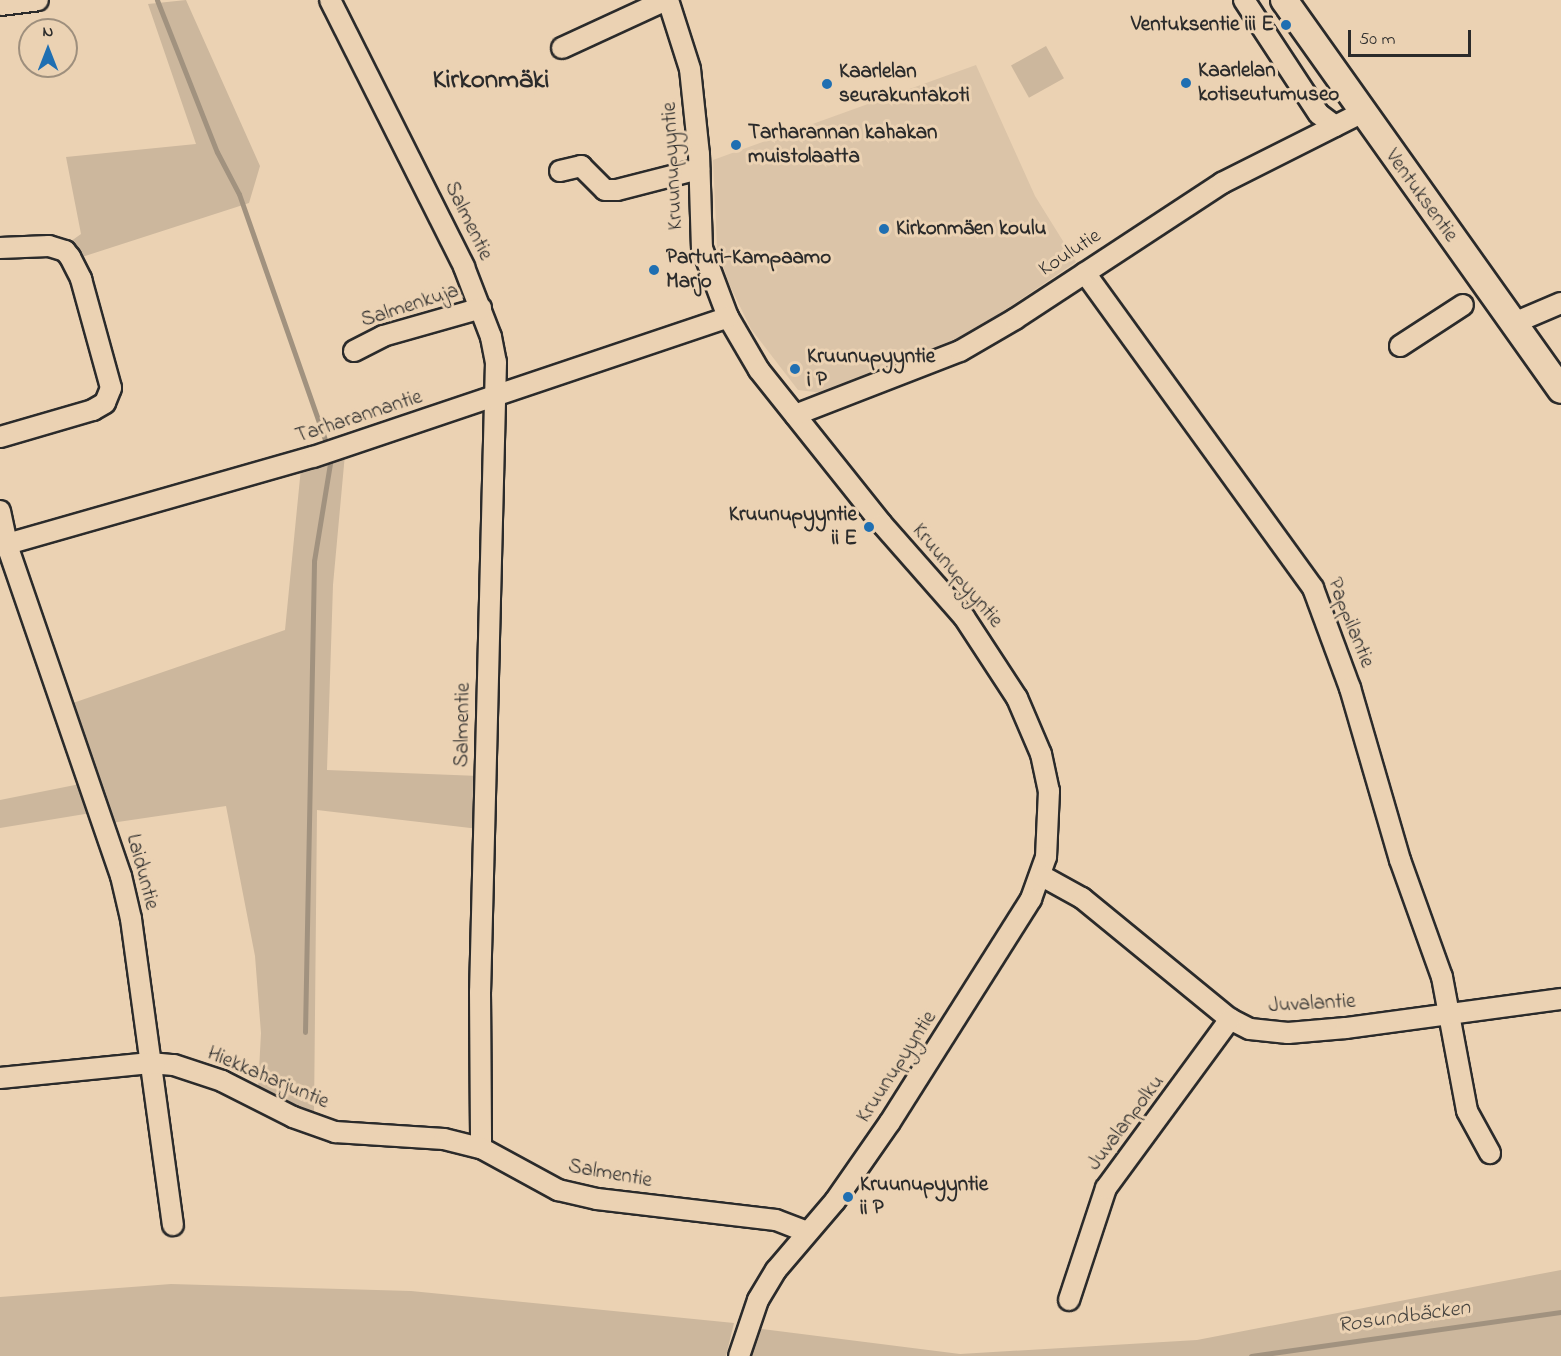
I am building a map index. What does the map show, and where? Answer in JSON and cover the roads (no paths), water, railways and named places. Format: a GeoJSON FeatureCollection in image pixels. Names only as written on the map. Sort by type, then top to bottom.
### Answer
{"type":"FeatureCollection","features":[{"type":"Feature","properties":{"kind":"main road","name":"Ventuksentie"},"geometry":{"type":"LineString","coordinates":[[1284,0],[1361,112],[1561,390]]}},
{"type":"Feature","properties":{"kind":"street"},"geometry":{"type":"LineString","coordinates":[[0,5],[38,0]]}},
{"type":"Feature","properties":{"kind":"street","name":"Salmentie"},"geometry":{"type":"LineString","coordinates":[[330,0],[444,225],[481,308],[496,362],[480,992],[481,1148],[558,1190],[607,1200],[776,1220],[807,1232]]}},
{"type":"Feature","properties":{"kind":"street"},"geometry":{"type":"LineString","coordinates":[[562,48],[667,0]]}},
{"type":"Feature","properties":{"kind":"street","name":"Kruunupyyntie"},"geometry":{"type":"LineString","coordinates":[[667,0],[690,69],[699,169],[702,248],[728,317],[759,370],[882,524],[964,617],[1017,698],[1041,754],[1049,790],[1049,835],[1042,876],[1002,952],[835,1201],[807,1232],[758,1300],[739,1356]]}},
{"type":"Feature","properties":{"kind":"street"},"geometry":{"type":"LineString","coordinates":[[1244,0],[1319,114],[1335,126]]}},
{"type":"Feature","properties":{"kind":"street","name":"Koulutie"},"geometry":{"type":"LineString","coordinates":[[795,415],[960,351],[1085,273],[1222,183],[1361,112]]}},
{"type":"Feature","properties":{"kind":"street"},"geometry":{"type":"LineString","coordinates":[[560,171],[581,166],[605,190],[617,190],[699,169]]}},
{"type":"Feature","properties":{"kind":"street"},"geometry":{"type":"LineString","coordinates":[[0,248],[49,246],[65,251],[70,257],[81,279],[111,388],[105,403],[93,410],[0,437]]}},
{"type":"Feature","properties":{"kind":"street","name":"Pappilantie"},"geometry":{"type":"LineString","coordinates":[[1085,273],[1312,588],[1350,688],[1400,860],[1442,977],[1467,1111],[1490,1153]]}},
{"type":"Feature","properties":{"kind":"street"},"geometry":{"type":"LineString","coordinates":[[1514,323],[1561,303]]}},
{"type":"Feature","properties":{"kind":"street"},"geometry":{"type":"LineString","coordinates":[[1400,346],[1463,305]]}},
{"type":"Feature","properties":{"kind":"street","name":"Salmenkuja"},"geometry":{"type":"LineString","coordinates":[[354,351],[383,336],[481,308]]}},
{"type":"Feature","properties":{"kind":"street","name":"Tarharannantie"},"geometry":{"type":"LineString","coordinates":[[4,546],[331,451],[496,398],[728,317]]}},
{"type":"Feature","properties":{"kind":"street","name":"Laiduntie"},"geometry":{"type":"LineString","coordinates":[[0,511],[4,546],[121,876],[131,919],[173,1225]]}},
{"type":"Feature","properties":{"kind":"street","name":"Juvalantie"},"geometry":{"type":"LineString","coordinates":[[1042,876],[1082,898],[1230,1019],[1250,1029],[1288,1033],[1346,1028],[1561,999]]}},
{"type":"Feature","properties":{"kind":"street","name":"Juvalanpolku"},"geometry":{"type":"LineString","coordinates":[[1069,1300],[1106,1188],[1230,1019]]}},
{"type":"Feature","properties":{"kind":"street","name":"Hiekkaharjuntie"},"geometry":{"type":"LineString","coordinates":[[0,1078],[150,1063],[174,1065],[222,1081],[293,1117],[335,1132],[444,1139],[481,1148]]}},
{"type":"Feature","properties":{"kind":"waterway"},"geometry":{"type":"LineString","coordinates":[[157,0],[217,152],[239,194],[328,448]]}},
{"type":"Feature","properties":{"kind":"waterway"},"geometry":{"type":"LineString","coordinates":[[305,1032],[314,561],[331,457]]}},
{"type":"Feature","properties":{"kind":"waterway","name":"Rosundbäcken"},"geometry":{"type":"LineString","coordinates":[[1251,1356],[1561,1312]]}},
{"type":"Feature","properties":{"kind":"place","name":"Ventuksentie iii E"},"geometry":{"type":"Point","coordinates":[1286,25]}},
{"type":"Feature","properties":{"kind":"place","name":"Kaarlelan kotiseutumuseo"},"geometry":{"type":"Point","coordinates":[1186,83]}},
{"type":"Feature","properties":{"kind":"place","name":"Kaarlelan seurakuntakoti"},"geometry":{"type":"Point","coordinates":[827,84]}},
{"type":"Feature","properties":{"kind":"place","name":"Tarharannan kahakan muistolaatta"},"geometry":{"type":"Point","coordinates":[736,145]}},
{"type":"Feature","properties":{"kind":"place","name":"Kirkonmäen koulu"},"geometry":{"type":"Point","coordinates":[884,229]}},
{"type":"Feature","properties":{"kind":"place","name":"Parturi-Kampaamo Marjo"},"geometry":{"type":"Point","coordinates":[654,270]}},
{"type":"Feature","properties":{"kind":"place","name":"Kruunupyyntie i P"},"geometry":{"type":"Point","coordinates":[795,369]}},
{"type":"Feature","properties":{"kind":"place","name":"Kruunupyyntie ii E"},"geometry":{"type":"Point","coordinates":[869,527]}},
{"type":"Feature","properties":{"kind":"place","name":"Kruunupyyntie ii P"},"geometry":{"type":"Point","coordinates":[848,1197]}},
{"type":"Feature","properties":{"kind":"district","name":"Kirkonmäki"},"geometry":{"type":"Point","coordinates":[491,81]}}]}
